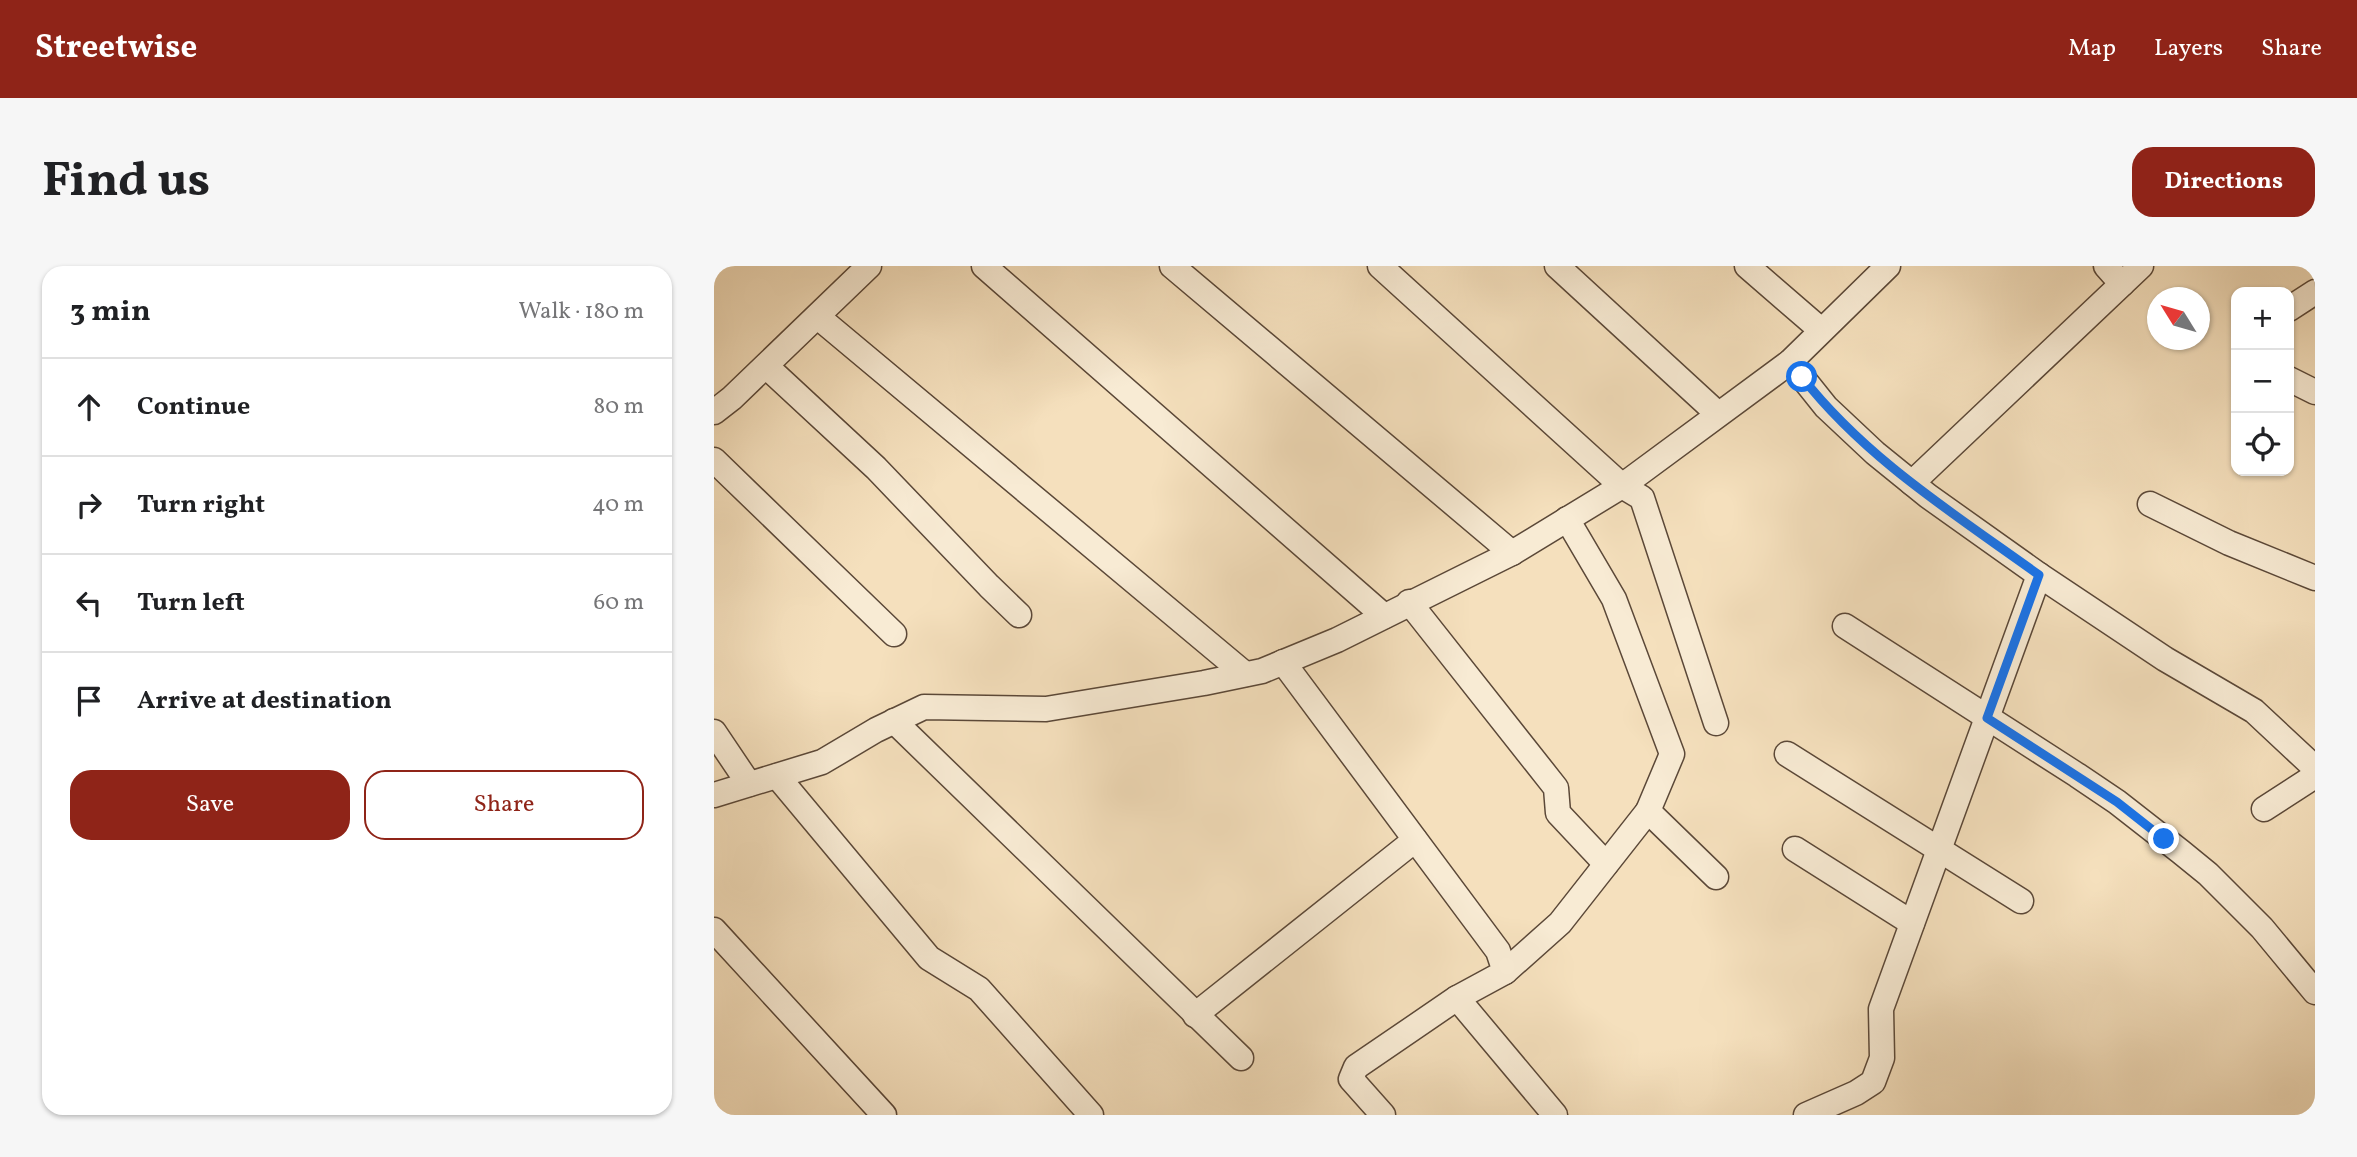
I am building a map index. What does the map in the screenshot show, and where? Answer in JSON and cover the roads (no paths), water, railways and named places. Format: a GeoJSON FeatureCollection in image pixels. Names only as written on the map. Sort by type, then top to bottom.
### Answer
{"type":"FeatureCollection","features":[{"type":"Feature","properties":{"kind":"street"},"geometry":{"type":"LineString","coordinates":[[714,412],[766,366],[869,266]]}},
{"type":"Feature","properties":{"kind":"street"},"geometry":{"type":"LineString","coordinates":[[984,266],[1384,617]]}},
{"type":"Feature","properties":{"kind":"street"},"geometry":{"type":"LineString","coordinates":[[1172,266],[1512,553]]}},
{"type":"Feature","properties":{"kind":"street"},"geometry":{"type":"LineString","coordinates":[[1380,266],[1622,486],[1642,498],[1716,723]]}},
{"type":"Feature","properties":{"kind":"street"},"geometry":{"type":"LineString","coordinates":[[1557,266],[1717,414]]}},
{"type":"Feature","properties":{"kind":"street"},"geometry":{"type":"LineString","coordinates":[[1747,266],[1821,330]]}},
{"type":"Feature","properties":{"kind":"street"},"geometry":{"type":"LineString","coordinates":[[714,795],[822,762],[924,707],[1046,709],[1262,671],[1337,640],[1512,553],[1622,486],[1790,362],[1888,266]]}},
{"type":"Feature","properties":{"kind":"street"},"geometry":{"type":"LineString","coordinates":[[1912,483],[2114,275],[2141,266]]}},
{"type":"Feature","properties":{"kind":"street"},"geometry":{"type":"LineString","coordinates":[[2294,306],[2315,292]]}},
{"type":"Feature","properties":{"kind":"street"},"geometry":{"type":"LineString","coordinates":[[818,317],[1245,674]]}},
{"type":"Feature","properties":{"kind":"street"},"geometry":{"type":"LineString","coordinates":[[1790,362],[1826,407],[1912,483],[2039,575],[2165,659],[2254,711],[2315,768]]}},
{"type":"Feature","properties":{"kind":"street"},"geometry":{"type":"LineString","coordinates":[[766,366],[876,468],[1019,615]]}},
{"type":"Feature","properties":{"kind":"street"},"geometry":{"type":"LineString","coordinates":[[2294,382],[2315,392]]}},
{"type":"Feature","properties":{"kind":"street"},"geometry":{"type":"LineString","coordinates":[[714,460],[894,634]]}},
{"type":"Feature","properties":{"kind":"street"},"geometry":{"type":"LineString","coordinates":[[2150,504],[2229,543],[2315,578]]}},
{"type":"Feature","properties":{"kind":"street"},"geometry":{"type":"LineString","coordinates":[[1383,1115],[1351,1079],[1356,1067],[1457,998],[1506,972],[1560,923],[1648,811],[1672,754],[1614,599],[1567,519]]}},
{"type":"Feature","properties":{"kind":"street"},"geometry":{"type":"LineString","coordinates":[[1806,1115],[1856,1093],[1873,1082],[1882,1058],[1881,1009],[2039,575]]}},
{"type":"Feature","properties":{"kind":"street"},"geometry":{"type":"LineString","coordinates":[[1409,602],[1556,788],[1558,813],[1606,864]]}},
{"type":"Feature","properties":{"kind":"street"},"geometry":{"type":"LineString","coordinates":[[1845,625],[2117,802],[2199,867],[2262,929],[2315,992]]}},
{"type":"Feature","properties":{"kind":"street"},"geometry":{"type":"LineString","coordinates":[[1283,662],[1499,951],[1506,972]]}},
{"type":"Feature","properties":{"kind":"street"},"geometry":{"type":"LineString","coordinates":[[894,721],[1241,1058]]}},
{"type":"Feature","properties":{"kind":"street"},"geometry":{"type":"LineString","coordinates":[[714,732],[749,784]]}},
{"type":"Feature","properties":{"kind":"street"},"geometry":{"type":"LineString","coordinates":[[1787,754],[2021,901]]}},
{"type":"Feature","properties":{"kind":"street"},"geometry":{"type":"LineString","coordinates":[[777,776],[929,958],[979,989],[1090,1115]]}},
{"type":"Feature","properties":{"kind":"street"},"geometry":{"type":"LineString","coordinates":[[2263,809],[2315,776]]}},
{"type":"Feature","properties":{"kind":"street"},"geometry":{"type":"LineString","coordinates":[[1648,811],[1716,877]]}},
{"type":"Feature","properties":{"kind":"street"},"geometry":{"type":"LineString","coordinates":[[1195,1016],[1415,840]]}},
{"type":"Feature","properties":{"kind":"street"},"geometry":{"type":"LineString","coordinates":[[1795,849],[1912,923]]}},
{"type":"Feature","properties":{"kind":"street"},"geometry":{"type":"LineString","coordinates":[[714,930],[884,1115]]}},
{"type":"Feature","properties":{"kind":"street"},"geometry":{"type":"LineString","coordinates":[[1457,998],[1555,1115]]}}]}
